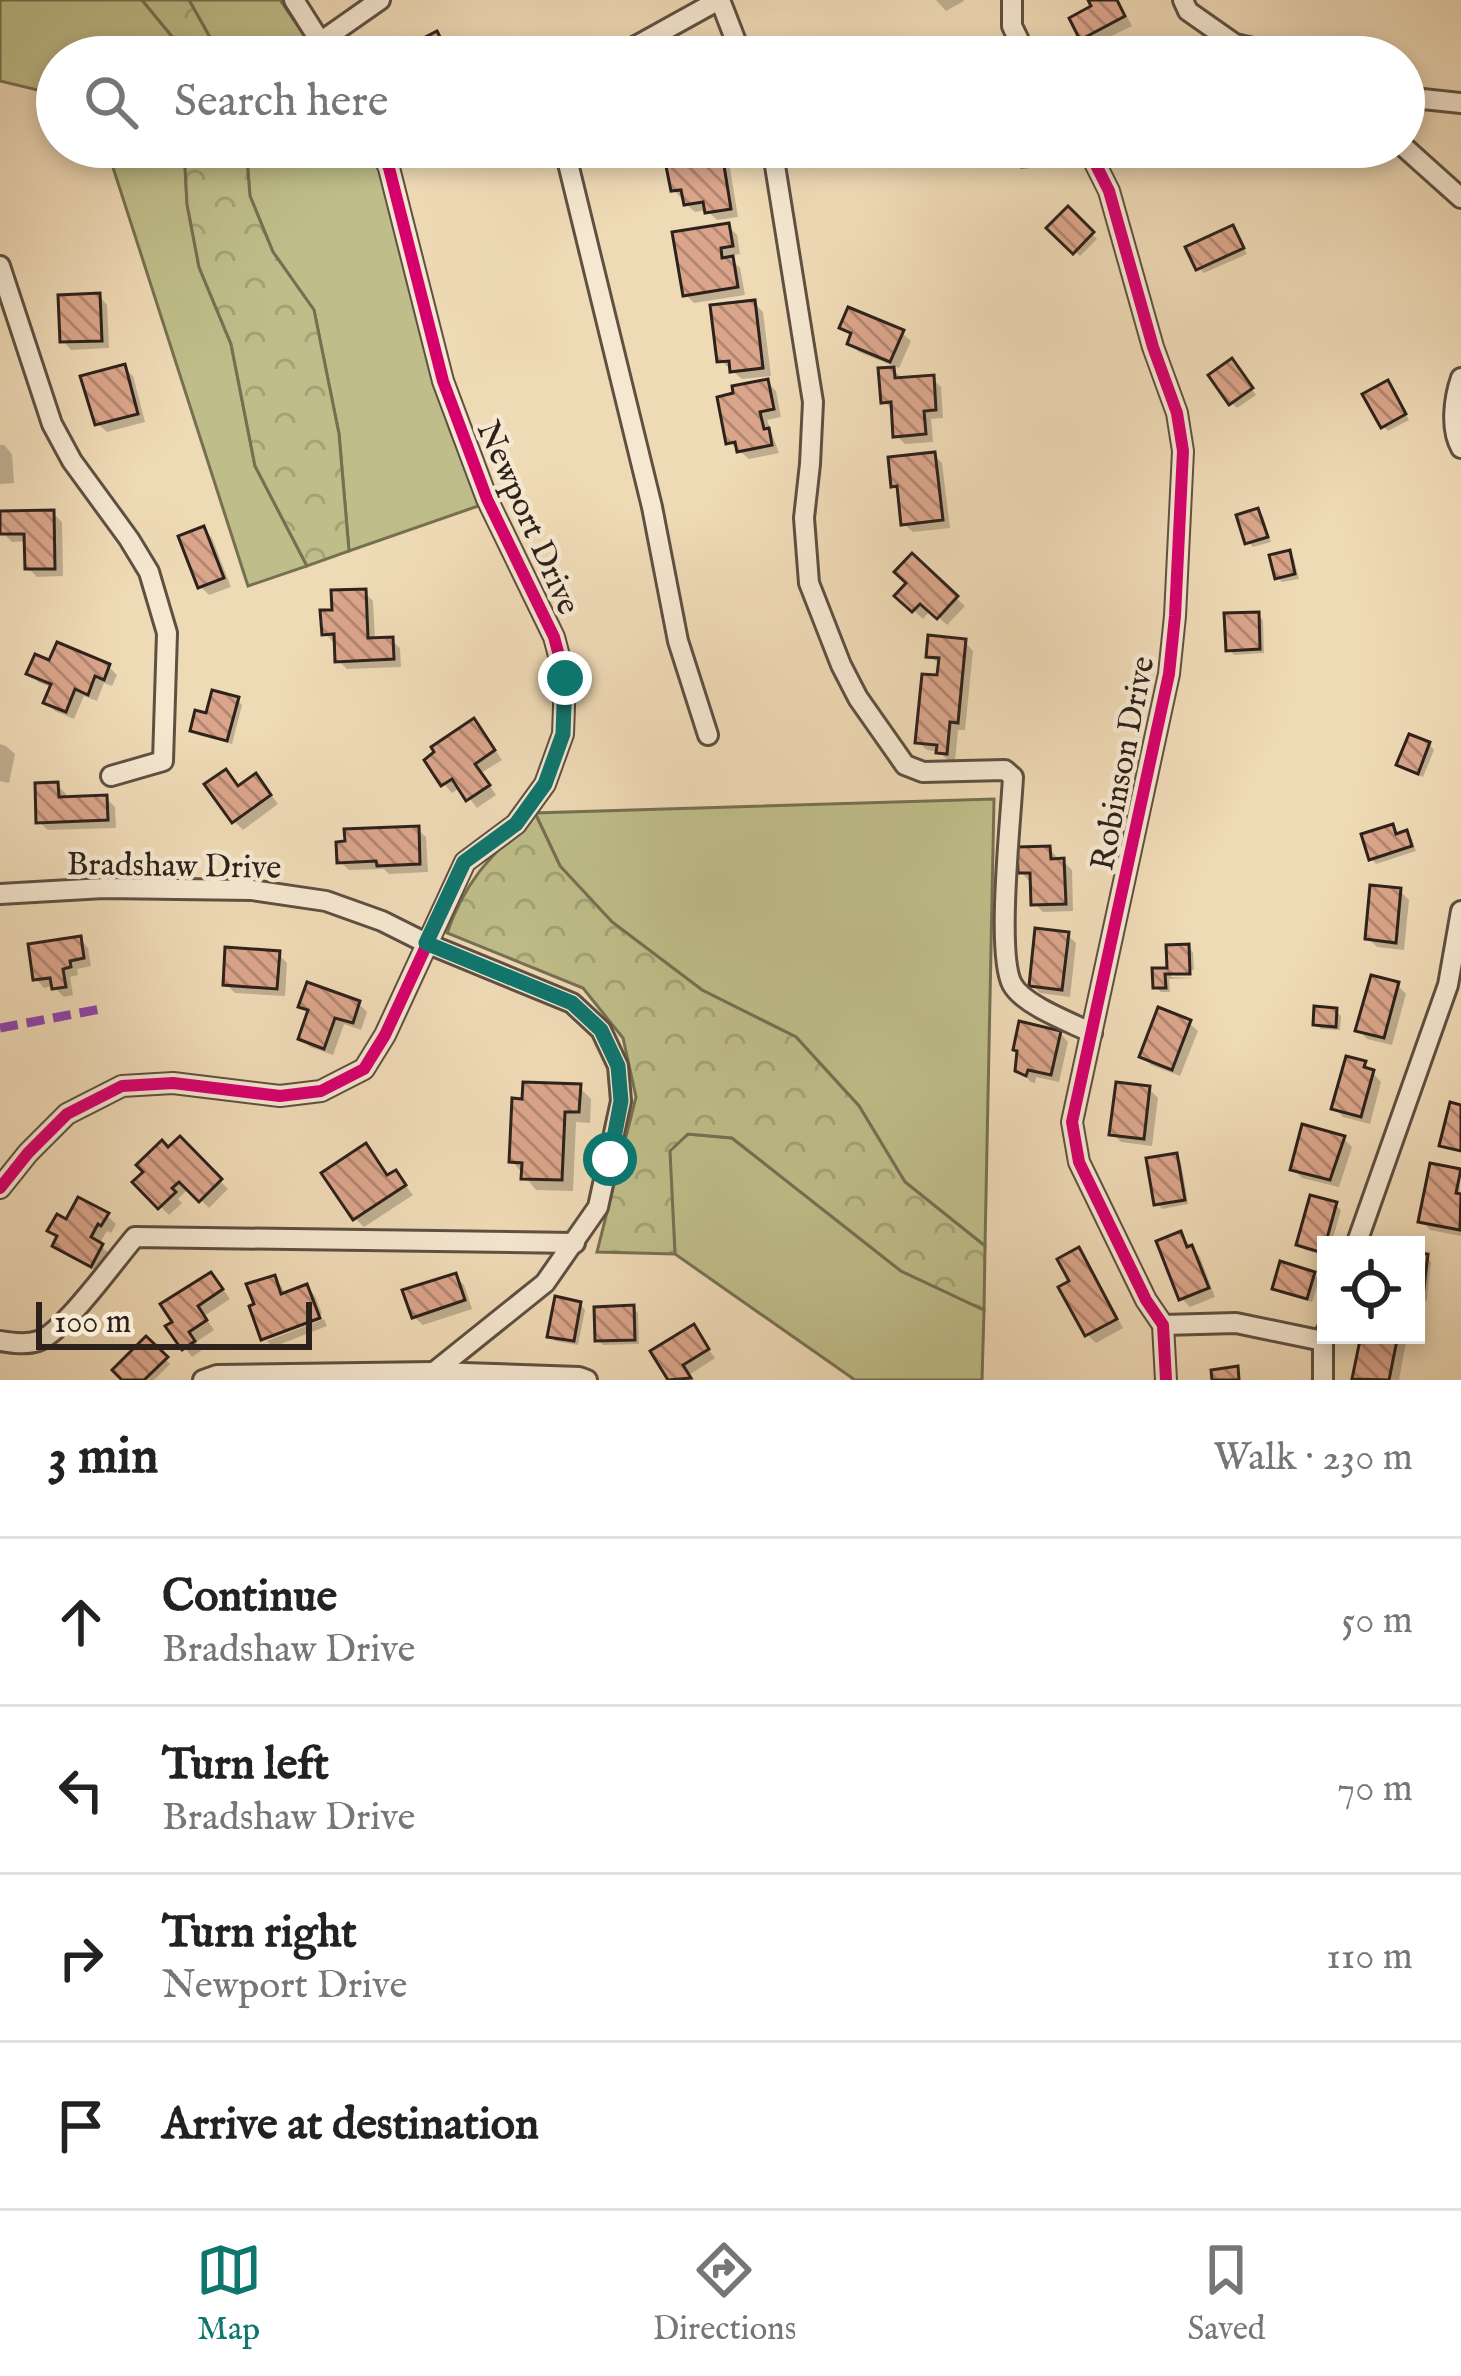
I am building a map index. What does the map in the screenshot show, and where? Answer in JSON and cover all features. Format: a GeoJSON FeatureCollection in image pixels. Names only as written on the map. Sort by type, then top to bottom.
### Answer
{"type":"FeatureCollection","features":[{"type":"Feature","properties":{"kind":"street"},"geometry":{"type":"LineString","coordinates":[[294,0],[317,36]]}},
{"type":"Feature","properties":{"kind":"street"},"geometry":{"type":"LineString","coordinates":[[340,36],[380,0]]}},
{"type":"Feature","properties":{"kind":"street"},"geometry":{"type":"LineString","coordinates":[[654,36],[719,0],[734,36]]}},
{"type":"Feature","properties":{"kind":"street"},"geometry":{"type":"LineString","coordinates":[[1012,0],[1017,36]]}},
{"type":"Feature","properties":{"kind":"street"},"geometry":{"type":"LineString","coordinates":[[1183,0],[1188,11],[1223,36]]}},
{"type":"Feature","properties":{"kind":"street"},"geometry":{"type":"LineString","coordinates":[[1425,100],[1461,103]]}},
{"type":"Feature","properties":{"kind":"street"},"geometry":{"type":"LineString","coordinates":[[1425,166],[1461,198]]}},
{"type":"Feature","properties":{"kind":"street","name":"Newport Drive"},"geometry":{"type":"LineString","coordinates":[[0,1188],[67,1114],[122,1086],[173,1083],[280,1096],[321,1091],[364,1069],[385,1035],[464,862],[516,824],[545,784],[563,734],[565,678],[554,637],[488,500],[443,381],[389,168]]}},
{"type":"Feature","properties":{"kind":"street"},"geometry":{"type":"LineString","coordinates":[[569,168],[652,507],[678,641],[708,735]]}},
{"type":"Feature","properties":{"kind":"street"},"geometry":{"type":"LineString","coordinates":[[775,168],[813,401],[803,518],[809,583],[858,698],[905,764],[923,772],[1005,770],[1013,777],[1005,956],[1013,986],[1029,1001],[1092,1033]]}},
{"type":"Feature","properties":{"kind":"street","name":"Robinson Drive"},"geometry":{"type":"LineString","coordinates":[[1098,168],[1109,190],[1153,347],[1177,413],[1183,451],[1169,674],[1072,1122],[1079,1162],[1146,1300],[1163,1325],[1166,1380]]}},
{"type":"Feature","properties":{"kind":"street"},"geometry":{"type":"LineString","coordinates":[[0,266],[52,424],[149,572],[166,633],[164,761],[112,776]]}},
{"type":"Feature","properties":{"kind":"street"},"geometry":{"type":"LineString","coordinates":[[1461,378],[1454,437],[1461,448]]}},
{"type":"Feature","properties":{"kind":"street","name":"Bradshaw Drive"},"geometry":{"type":"LineString","coordinates":[[0,894],[104,888],[252,890],[326,901],[572,1003],[601,1030],[618,1066],[621,1101],[598,1207],[545,1283],[434,1376]]}},
{"type":"Feature","properties":{"kind":"street"},"geometry":{"type":"LineString","coordinates":[[1360,1236],[1448,985],[1461,911]]}},
{"type":"Feature","properties":{"kind":"street"},"geometry":{"type":"LineString","coordinates":[[0,1341],[40,1341],[63,1323],[135,1237],[575,1243]]}},
{"type":"Feature","properties":{"kind":"street"},"geometry":{"type":"LineString","coordinates":[[1163,1325],[1236,1324],[1317,1335]]}},
{"type":"Feature","properties":{"kind":"street"},"geometry":{"type":"LineString","coordinates":[[1323,1380],[1324,1344]]}},
{"type":"Feature","properties":{"kind":"street"},"geometry":{"type":"LineString","coordinates":[[202,1380],[217,1375],[587,1380]]}},
{"type":"Feature","properties":{"kind":"green space"},"geometry":{"type":"Polygon","coordinates":[[[0,0],[142,0],[172,36],[36,36],[36,90],[0,81],[0,0]]]}},
{"type":"Feature","properties":{"kind":"green space"},"geometry":{"type":"Polygon","coordinates":[[[142,0],[189,0],[209,36],[172,36],[142,0]]]}},
{"type":"Feature","properties":{"kind":"green space"},"geometry":{"type":"Polygon","coordinates":[[[189,0],[280,0],[305,36],[209,36],[189,0]]]}},
{"type":"Feature","properties":{"kind":"green space"},"geometry":{"type":"Polygon","coordinates":[[[113,168],[185,168],[199,267],[231,344],[255,466],[307,566],[248,586],[113,168]]]}},
{"type":"Feature","properties":{"kind":"green space"},"geometry":{"type":"Polygon","coordinates":[[[185,168],[248,168],[250,196],[273,252],[314,310],[339,434],[349,551],[307,566],[255,466],[231,344],[199,267],[185,168]]]}},
{"type":"Feature","properties":{"kind":"green space"},"geometry":{"type":"Polygon","coordinates":[[[248,168],[379,168],[450,430],[481,505],[349,551],[339,434],[314,310],[273,252],[250,196],[248,168]]]}},
{"type":"Feature","properties":{"kind":"green space"},"geometry":{"type":"Polygon","coordinates":[[[994,799],[985,1246],[905,1182],[859,1106],[796,1037],[702,990],[612,922],[560,866],[535,813],[994,799]]]}},
{"type":"Feature","properties":{"kind":"green space"},"geometry":{"type":"Polygon","coordinates":[[[535,813],[560,866],[612,922],[702,990],[796,1037],[859,1106],[905,1182],[985,1246],[984,1310],[901,1271],[732,1138],[688,1134],[670,1151],[675,1254],[597,1252],[636,1097],[623,1038],[583,988],[447,933],[473,881],[535,813]]]}},
{"type":"Feature","properties":{"kind":"green space"},"geometry":{"type":"Polygon","coordinates":[[[688,1134],[732,1138],[901,1271],[984,1310],[982,1380],[855,1380],[675,1254],[669,1151],[688,1134]]]}},
{"type":"Feature","properties":{"kind":"building"},"geometry":{"type":"Polygon","coordinates":[[[1088,0],[1117,0],[1125,16],[1088,36],[1078,36],[1069,18],[1091,6],[1088,0]]]}},
{"type":"Feature","properties":{"kind":"building"},"geometry":{"type":"Polygon","coordinates":[[[666,168],[724,168],[731,209],[705,213],[703,202],[684,205],[681,190],[671,191],[666,168]]]}},
{"type":"Feature","properties":{"kind":"building"},"geometry":{"type":"Polygon","coordinates":[[[1068,206],[1094,232],[1073,254],[1046,228],[1068,206]]]}},
{"type":"Feature","properties":{"kind":"building"},"geometry":{"type":"Polygon","coordinates":[[[729,223],[733,246],[721,248],[722,258],[733,256],[738,287],[683,296],[672,232],[729,223]]]}},
{"type":"Feature","properties":{"kind":"building"},"geometry":{"type":"Polygon","coordinates":[[[1233,225],[1244,248],[1196,270],[1185,247],[1233,225]]]}},
{"type":"Feature","properties":{"kind":"building"},"geometry":{"type":"Polygon","coordinates":[[[100,293],[102,341],[60,342],[58,295],[100,293]]]}},
{"type":"Feature","properties":{"kind":"building"},"geometry":{"type":"Polygon","coordinates":[[[755,300],[763,368],[730,372],[729,361],[717,362],[710,305],[755,300]]]}},
{"type":"Feature","properties":{"kind":"building"},"geometry":{"type":"Polygon","coordinates":[[[848,307],[904,330],[890,362],[847,344],[851,333],[839,328],[848,307]]]}},
{"type":"Feature","properties":{"kind":"building"},"geometry":{"type":"Polygon","coordinates":[[[1232,358],[1253,388],[1229,405],[1208,375],[1232,358]]]}},
{"type":"Feature","properties":{"kind":"building"},"geometry":{"type":"Polygon","coordinates":[[[125,364],[138,414],[95,425],[80,376],[125,364]]]}},
{"type":"Feature","properties":{"kind":"building"},"geometry":{"type":"Polygon","coordinates":[[[894,367],[895,378],[934,375],[936,410],[924,411],[926,434],[893,437],[891,402],[881,403],[878,368],[894,367]]]}},
{"type":"Feature","properties":{"kind":"building"},"geometry":{"type":"Polygon","coordinates":[[[768,379],[774,409],[760,412],[772,445],[737,452],[735,442],[726,444],[717,397],[733,393],[732,386],[768,379]]]}},
{"type":"Feature","properties":{"kind":"building"},"geometry":{"type":"Polygon","coordinates":[[[1388,380],[1406,414],[1381,428],[1362,394],[1388,380]]]}},
{"type":"Feature","properties":{"kind":"building"},"geometry":{"type":"Polygon","coordinates":[[[935,452],[943,520],[901,525],[888,457],[935,452]]]}},
{"type":"Feature","properties":{"kind":"building"},"geometry":{"type":"Polygon","coordinates":[[[1258,508],[1268,537],[1245,544],[1236,515],[1258,508]]]}},
{"type":"Feature","properties":{"kind":"building"},"geometry":{"type":"Polygon","coordinates":[[[54,510],[55,569],[25,569],[24,534],[0,534],[0,511],[54,510]]]}},
{"type":"Feature","properties":{"kind":"building"},"geometry":{"type":"Polygon","coordinates":[[[204,526],[224,578],[198,588],[178,536],[204,526]]]}},
{"type":"Feature","properties":{"kind":"building"},"geometry":{"type":"Polygon","coordinates":[[[1290,550],[1295,574],[1275,579],[1269,555],[1290,550]]]}},
{"type":"Feature","properties":{"kind":"building"},"geometry":{"type":"Polygon","coordinates":[[[912,553],[958,596],[937,619],[920,604],[912,612],[894,596],[906,583],[894,572],[912,553]]]}},
{"type":"Feature","properties":{"kind":"building"},"geometry":{"type":"Polygon","coordinates":[[[366,589],[368,638],[393,637],[394,659],[335,662],[334,634],[322,635],[320,610],[332,610],[331,590],[366,589]]]}},
{"type":"Feature","properties":{"kind":"building"},"geometry":{"type":"Polygon","coordinates":[[[1259,612],[1260,649],[1226,651],[1224,613],[1259,612]]]}},
{"type":"Feature","properties":{"kind":"building"},"geometry":{"type":"Polygon","coordinates":[[[928,635],[966,639],[958,723],[950,722],[947,754],[936,753],[937,745],[915,743],[922,674],[937,675],[939,658],[926,657],[928,635]]]}},
{"type":"Feature","properties":{"kind":"building"},"geometry":{"type":"Polygon","coordinates":[[[57,642],[110,664],[104,680],[95,676],[88,695],[75,689],[66,712],[43,703],[51,684],[26,674],[35,654],[49,660],[57,642]]]}},
{"type":"Feature","properties":{"kind":"building"},"geometry":{"type":"Polygon","coordinates":[[[212,690],[239,697],[227,741],[190,731],[195,710],[206,713],[212,690]]]}},
{"type":"Feature","properties":{"kind":"building"},"geometry":{"type":"Polygon","coordinates":[[[474,718],[495,750],[475,764],[490,785],[466,801],[452,779],[441,786],[424,760],[434,752],[431,747],[474,718]]]}},
{"type":"Feature","properties":{"kind":"building"},"geometry":{"type":"Polygon","coordinates":[[[1409,734],[1430,742],[1418,774],[1396,765],[1409,734]]]}},
{"type":"Feature","properties":{"kind":"building"},"geometry":{"type":"Polygon","coordinates":[[[226,769],[238,786],[256,773],[271,795],[232,823],[204,784],[226,769]]]}},
{"type":"Feature","properties":{"kind":"building"},"geometry":{"type":"Polygon","coordinates":[[[58,782],[59,797],[107,795],[108,820],[36,823],[35,783],[58,782]]]}},
{"type":"Feature","properties":{"kind":"building"},"geometry":{"type":"Polygon","coordinates":[[[1393,824],[1396,834],[1407,830],[1412,846],[1369,860],[1361,834],[1393,824]]]}},
{"type":"Feature","properties":{"kind":"building"},"geometry":{"type":"Polygon","coordinates":[[[419,826],[420,864],[337,863],[336,842],[345,841],[344,829],[419,826]]]}},
{"type":"Feature","properties":{"kind":"building"},"geometry":{"type":"Polygon","coordinates":[[[1050,846],[1051,859],[1064,858],[1066,904],[1031,905],[1030,873],[1018,873],[1017,847],[1050,846]]]}},
{"type":"Feature","properties":{"kind":"building"},"geometry":{"type":"Polygon","coordinates":[[[1370,885],[1401,888],[1396,943],[1365,939],[1370,885]]]}},
{"type":"Feature","properties":{"kind":"building"},"geometry":{"type":"Polygon","coordinates":[[[1035,928],[1069,932],[1062,990],[1029,986],[1035,928]]]}},
{"type":"Feature","properties":{"kind":"building"},"geometry":{"type":"Polygon","coordinates":[[[81,936],[84,958],[70,961],[71,967],[63,969],[66,987],[52,989],[50,978],[33,980],[28,944],[81,936]]]}},
{"type":"Feature","properties":{"kind":"building"},"geometry":{"type":"Polygon","coordinates":[[[1189,944],[1190,974],[1165,974],[1166,988],[1153,988],[1152,968],[1167,968],[1166,945],[1189,944]]]}},
{"type":"Feature","properties":{"kind":"building"},"geometry":{"type":"Polygon","coordinates":[[[225,947],[280,951],[277,989],[223,985],[225,947]]]}},
{"type":"Feature","properties":{"kind":"building"},"geometry":{"type":"Polygon","coordinates":[[[1371,975],[1399,982],[1384,1038],[1355,1031],[1371,975]]]}},
{"type":"Feature","properties":{"kind":"building"},"geometry":{"type":"Polygon","coordinates":[[[307,982],[360,1001],[353,1023],[335,1018],[324,1049],[298,1039],[308,1010],[298,1007],[307,982]]]}},
{"type":"Feature","properties":{"kind":"building"},"geometry":{"type":"Polygon","coordinates":[[[1314,1006],[1337,1008],[1336,1027],[1313,1025],[1314,1006]]]}},
{"type":"Feature","properties":{"kind":"building"},"geometry":{"type":"Polygon","coordinates":[[[1158,1007],[1191,1020],[1172,1070],[1139,1057],[1158,1007]]]}},
{"type":"Feature","properties":{"kind":"building"},"geometry":{"type":"Polygon","coordinates":[[[1019,1021],[1061,1031],[1051,1075],[1028,1070],[1026,1076],[1015,1071],[1017,1051],[1013,1050],[1019,1021]]]}},
{"type":"Feature","properties":{"kind":"building"},"geometry":{"type":"Polygon","coordinates":[[[1346,1056],[1366,1061],[1364,1067],[1374,1070],[1361,1117],[1331,1109],[1346,1056]]]}},
{"type":"Feature","properties":{"kind":"building"},"geometry":{"type":"Polygon","coordinates":[[[523,1082],[581,1084],[579,1112],[565,1112],[562,1180],[521,1179],[522,1163],[509,1162],[512,1098],[522,1099],[523,1082]]]}},
{"type":"Feature","properties":{"kind":"building"},"geometry":{"type":"Polygon","coordinates":[[[1116,1082],[1150,1086],[1144,1139],[1109,1135],[1116,1082]]]}},
{"type":"Feature","properties":{"kind":"building"},"geometry":{"type":"Polygon","coordinates":[[[1450,1102],[1461,1105],[1461,1151],[1439,1146],[1450,1102]]]}},
{"type":"Feature","properties":{"kind":"building"},"geometry":{"type":"Polygon","coordinates":[[[1302,1124],[1345,1136],[1330,1180],[1290,1170],[1302,1124]]]}},
{"type":"Feature","properties":{"kind":"building"},"geometry":{"type":"Polygon","coordinates":[[[180,1136],[222,1179],[199,1202],[179,1182],[172,1188],[176,1192],[158,1209],[132,1182],[143,1172],[136,1165],[162,1140],[168,1147],[180,1136]]]}},
{"type":"Feature","properties":{"kind":"building"},"geometry":{"type":"Polygon","coordinates":[[[366,1143],[387,1175],[396,1170],[406,1185],[353,1220],[321,1173],[366,1143]]]}},
{"type":"Feature","properties":{"kind":"building"},"geometry":{"type":"Polygon","coordinates":[[[1177,1153],[1185,1200],[1154,1205],[1146,1158],[1177,1153]]]}},
{"type":"Feature","properties":{"kind":"building"},"geometry":{"type":"Polygon","coordinates":[[[1430,1163],[1461,1169],[1456,1193],[1461,1194],[1460,1230],[1418,1222],[1430,1163]]]}},
{"type":"Feature","properties":{"kind":"building"},"geometry":{"type":"Polygon","coordinates":[[[1310,1195],[1337,1202],[1328,1236],[1317,1236],[1317,1251],[1296,1245],[1310,1195]]]}},
{"type":"Feature","properties":{"kind":"building"},"geometry":{"type":"Polygon","coordinates":[[[78,1197],[109,1213],[91,1237],[103,1244],[91,1267],[52,1246],[57,1236],[47,1231],[57,1214],[66,1219],[78,1197]]]}},
{"type":"Feature","properties":{"kind":"building"},"geometry":{"type":"Polygon","coordinates":[[[1181,1231],[1187,1247],[1192,1245],[1209,1288],[1179,1300],[1156,1241],[1181,1231]]]}},
{"type":"Feature","properties":{"kind":"building"},"geometry":{"type":"Polygon","coordinates":[[[1079,1247],[1117,1319],[1085,1336],[1058,1287],[1069,1281],[1057,1259],[1079,1247]]]}},
{"type":"Feature","properties":{"kind":"building"},"geometry":{"type":"Polygon","coordinates":[[[1280,1261],[1315,1272],[1307,1299],[1272,1289],[1280,1261]]]}},
{"type":"Feature","properties":{"kind":"building"},"geometry":{"type":"Polygon","coordinates":[[[211,1272],[223,1289],[198,1306],[207,1320],[189,1332],[195,1341],[182,1350],[165,1326],[172,1322],[160,1304],[211,1272]]]}},
{"type":"Feature","properties":{"kind":"building"},"geometry":{"type":"Polygon","coordinates":[[[456,1273],[465,1300],[412,1318],[402,1290],[456,1273]]]}},
{"type":"Feature","properties":{"kind":"building"},"geometry":{"type":"Polygon","coordinates":[[[275,1275],[281,1294],[307,1284],[320,1318],[261,1340],[246,1284],[275,1275]]]}},
{"type":"Feature","properties":{"kind":"building"},"geometry":{"type":"Polygon","coordinates":[[[555,1296],[581,1302],[574,1341],[547,1337],[555,1296]]]}},
{"type":"Feature","properties":{"kind":"building"},"geometry":{"type":"Polygon","coordinates":[[[634,1305],[635,1340],[595,1341],[594,1307],[634,1305]]]}},
{"type":"Feature","properties":{"kind":"building"},"geometry":{"type":"Polygon","coordinates":[[[694,1324],[709,1349],[683,1365],[691,1378],[668,1380],[650,1351],[694,1324]]]}},
{"type":"Feature","properties":{"kind":"building"},"geometry":{"type":"Polygon","coordinates":[[[146,1336],[168,1357],[144,1380],[122,1380],[112,1370],[146,1336]]]}},
{"type":"Feature","properties":{"kind":"building"},"geometry":{"type":"Polygon","coordinates":[[[1359,1344],[1396,1344],[1389,1380],[1352,1379],[1359,1344]]]}},
{"type":"Feature","properties":{"kind":"building"},"geometry":{"type":"Polygon","coordinates":[[[1238,1366],[1239,1380],[1212,1380],[1211,1370],[1238,1366]]]}},
{"type":"Feature","properties":{"kind":"marked path"},"geometry":{"type":"LineString","coordinates":[[0,1028],[101,1009]]}},
{"type":"Feature","properties":{"kind":"cycle path"},"geometry":{"type":"LineString","coordinates":[[0,1188],[67,1114],[122,1086],[173,1083],[280,1096],[321,1091],[364,1069],[385,1035],[465,862],[516,824],[545,784],[563,734],[565,678],[554,637],[487,499],[443,381],[389,168]]}},
{"type":"Feature","properties":{"kind":"cycle path"},"geometry":{"type":"LineString","coordinates":[[1098,168],[1109,191],[1153,347],[1177,413],[1183,451],[1169,674],[1072,1122],[1079,1162],[1146,1300],[1163,1325],[1166,1380]]}},
{"type":"Feature","properties":{"kind":"route"},"geometry":{"type":"LineString","coordinates":[[565,678],[563,734],[545,784],[516,824],[464,862],[426,943],[572,1003],[601,1030],[618,1066],[621,1101],[610,1159]]}}]}
